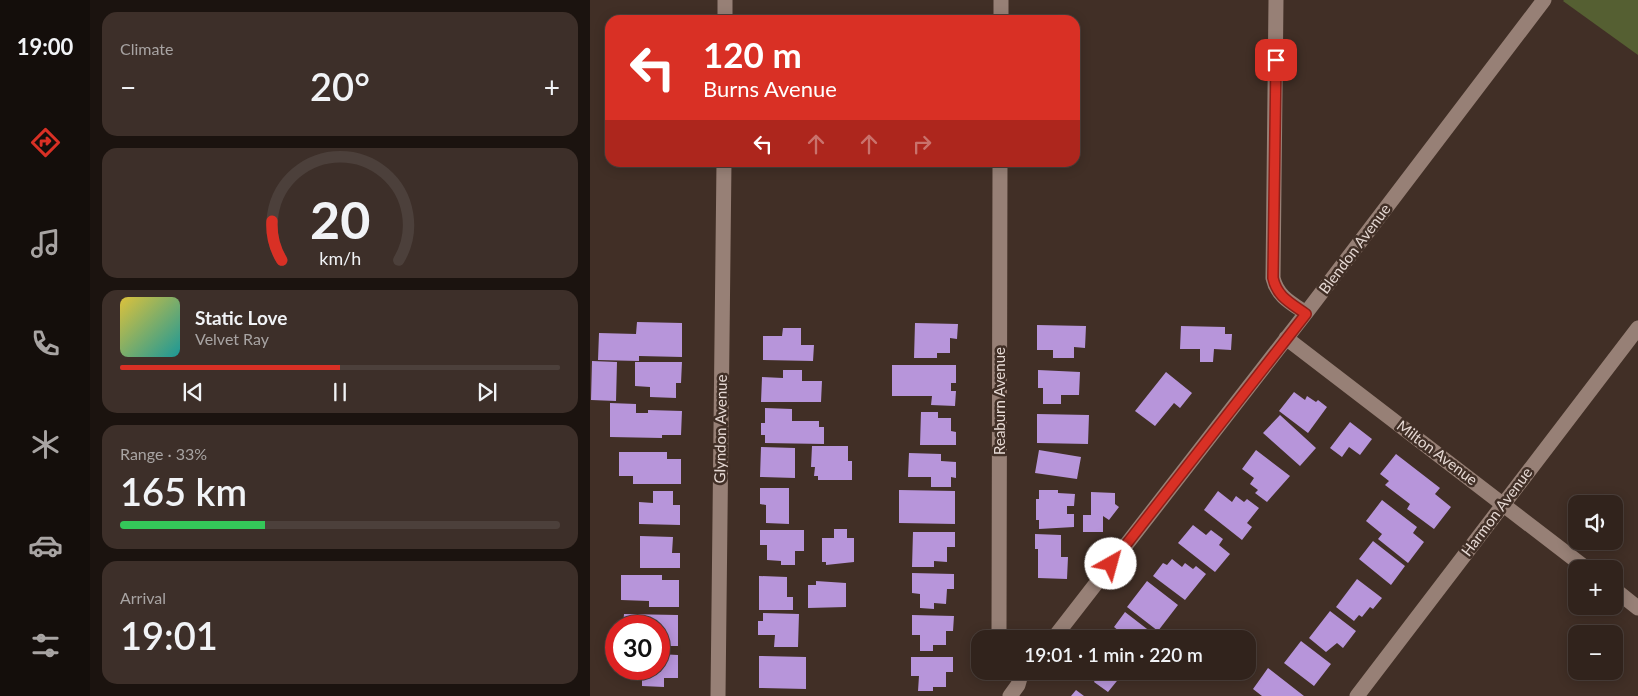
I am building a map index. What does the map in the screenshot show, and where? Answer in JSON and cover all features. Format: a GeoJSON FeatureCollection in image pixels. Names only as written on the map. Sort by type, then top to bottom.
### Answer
{"type":"FeatureCollection","features":[{"type":"Feature","properties":{"kind":"street"},"geometry":{"type":"LineString","coordinates":[[725,0],[725,15]]}},
{"type":"Feature","properties":{"kind":"street"},"geometry":{"type":"LineString","coordinates":[[1001,0],[1001,15]]}},
{"type":"Feature","properties":{"kind":"street"},"geometry":{"type":"LineString","coordinates":[[1276,0],[1273,278],[1275,288],[1280,295],[1306,314]]}},
{"type":"Feature","properties":{"kind":"street","name":"Blendon Avenue"},"geometry":{"type":"LineString","coordinates":[[1060,630],[1306,314],[1544,0]]}},
{"type":"Feature","properties":{"kind":"street","name":"Glyndon Avenue"},"geometry":{"type":"LineString","coordinates":[[718,696],[724,167]]}},
{"type":"Feature","properties":{"kind":"street","name":"Reaburn Avenue"},"geometry":{"type":"LineString","coordinates":[[999,630],[1000,167]]}},
{"type":"Feature","properties":{"kind":"street","name":"Harmon Avenue"},"geometry":{"type":"LineString","coordinates":[[1357,696],[1638,328]]}},
{"type":"Feature","properties":{"kind":"street","name":"Milton Avenue"},"geometry":{"type":"LineString","coordinates":[[1286,338],[1576,560]]}},
{"type":"Feature","properties":{"kind":"street"},"geometry":{"type":"LineString","coordinates":[[1623,596],[1638,608]]}},
{"type":"Feature","properties":{"kind":"street"},"geometry":{"type":"LineString","coordinates":[[1010,696],[1018,686],[1020,680]]}},
{"type":"Feature","properties":{"kind":"green space"},"geometry":{"type":"Polygon","coordinates":[[[1638,0],[1638,55],[1563,1],[1638,0]]]}},
{"type":"Feature","properties":{"kind":"building"},"geometry":{"type":"Polygon","coordinates":[[[637,322],[682,323],[682,357],[639,356],[639,361],[598,360],[599,333],[636,334],[637,322]]]}},
{"type":"Feature","properties":{"kind":"building"},"geometry":{"type":"Polygon","coordinates":[[[915,323],[958,324],[957,339],[950,338],[950,353],[937,353],[937,358],[914,358],[915,323]]]}},
{"type":"Feature","properties":{"kind":"building"},"geometry":{"type":"Polygon","coordinates":[[[1037,325],[1086,326],[1085,348],[1074,347],[1074,358],[1053,358],[1053,350],[1037,350],[1037,325]]]}},
{"type":"Feature","properties":{"kind":"building"},"geometry":{"type":"Polygon","coordinates":[[[1181,326],[1225,327],[1225,334],[1232,334],[1231,350],[1214,349],[1213,362],[1200,362],[1200,349],[1180,349],[1181,326]]]}},
{"type":"Feature","properties":{"kind":"building"},"geometry":{"type":"Polygon","coordinates":[[[783,328],[801,328],[801,345],[814,345],[813,361],[763,360],[763,336],[782,336],[783,328]]]}},
{"type":"Feature","properties":{"kind":"building"},"geometry":{"type":"Polygon","coordinates":[[[592,361],[617,362],[616,401],[591,400],[592,361]]]}},
{"type":"Feature","properties":{"kind":"building"},"geometry":{"type":"Polygon","coordinates":[[[635,362],[682,362],[681,383],[676,383],[676,398],[650,397],[650,387],[635,386],[635,362]]]}},
{"type":"Feature","properties":{"kind":"building"},"geometry":{"type":"Polygon","coordinates":[[[892,365],[956,365],[956,383],[951,383],[951,391],[956,391],[955,406],[931,405],[932,396],[892,396],[892,365]]]}},
{"type":"Feature","properties":{"kind":"building"},"geometry":{"type":"Polygon","coordinates":[[[783,370],[802,370],[802,381],[822,381],[821,402],[761,402],[762,377],[783,378],[783,370]]]}},
{"type":"Feature","properties":{"kind":"building"},"geometry":{"type":"Polygon","coordinates":[[[1038,370],[1080,372],[1079,395],[1061,395],[1061,404],[1043,404],[1043,388],[1038,388],[1038,370]]]}},
{"type":"Feature","properties":{"kind":"building"},"geometry":{"type":"Polygon","coordinates":[[[1166,372],[1192,393],[1180,408],[1174,403],[1155,426],[1135,411],[1166,372]]]}},
{"type":"Feature","properties":{"kind":"building"},"geometry":{"type":"Polygon","coordinates":[[[1294,392],[1305,400],[1307,396],[1316,402],[1318,400],[1327,407],[1308,433],[1279,411],[1294,392]]]}},
{"type":"Feature","properties":{"kind":"building"},"geometry":{"type":"Polygon","coordinates":[[[610,403],[636,404],[636,413],[648,413],[648,410],[682,411],[681,435],[662,435],[662,438],[610,437],[610,403]]]}},
{"type":"Feature","properties":{"kind":"building"},"geometry":{"type":"Polygon","coordinates":[[[765,408],[792,409],[792,421],[819,421],[819,427],[824,427],[824,444],[765,443],[765,435],[761,435],[761,423],[765,423],[765,408]]]}},
{"type":"Feature","properties":{"kind":"building"},"geometry":{"type":"Polygon","coordinates":[[[921,412],[938,412],[938,418],[951,418],[951,431],[956,432],[956,445],[920,445],[921,412]]]}},
{"type":"Feature","properties":{"kind":"building"},"geometry":{"type":"Polygon","coordinates":[[[1037,414],[1089,415],[1088,444],[1037,443],[1037,414]]]}},
{"type":"Feature","properties":{"kind":"building"},"geometry":{"type":"Polygon","coordinates":[[[1280,415],[1316,448],[1300,466],[1263,433],[1280,415]]]}},
{"type":"Feature","properties":{"kind":"building"},"geometry":{"type":"Polygon","coordinates":[[[1350,422],[1372,439],[1360,455],[1349,447],[1342,457],[1330,448],[1350,422]]]}},
{"type":"Feature","properties":{"kind":"building"},"geometry":{"type":"Polygon","coordinates":[[[812,446],[848,446],[848,461],[852,461],[852,480],[818,480],[818,476],[814,476],[815,467],[811,467],[812,446]]]}},
{"type":"Feature","properties":{"kind":"building"},"geometry":{"type":"Polygon","coordinates":[[[761,447],[795,448],[795,478],[760,477],[761,447]]]}},
{"type":"Feature","properties":{"kind":"building"},"geometry":{"type":"Polygon","coordinates":[[[1039,450],[1081,457],[1077,479],[1035,473],[1039,450]]]}},
{"type":"Feature","properties":{"kind":"building"},"geometry":{"type":"Polygon","coordinates":[[[1256,450],[1290,476],[1267,502],[1255,493],[1258,490],[1250,484],[1254,478],[1242,469],[1256,450]]]}},
{"type":"Feature","properties":{"kind":"building"},"geometry":{"type":"Polygon","coordinates":[[[619,452],[667,452],[667,459],[681,459],[681,484],[633,484],[633,476],[619,476],[619,452]]]}},
{"type":"Feature","properties":{"kind":"building"},"geometry":{"type":"Polygon","coordinates":[[[909,453],[941,454],[941,461],[956,462],[956,478],[951,477],[951,487],[931,487],[931,477],[908,477],[909,453]]]}},
{"type":"Feature","properties":{"kind":"building"},"geometry":{"type":"Polygon","coordinates":[[[1396,454],[1440,488],[1435,494],[1451,507],[1434,529],[1407,509],[1410,504],[1385,485],[1389,481],[1380,474],[1396,454]]]}},
{"type":"Feature","properties":{"kind":"building"},"geometry":{"type":"Polygon","coordinates":[[[760,488],[789,488],[789,524],[766,523],[766,505],[760,504],[760,488]]]}},
{"type":"Feature","properties":{"kind":"building"},"geometry":{"type":"Polygon","coordinates":[[[899,490],[955,491],[955,524],[899,523],[899,490]]]}},
{"type":"Feature","properties":{"kind":"building"},"geometry":{"type":"Polygon","coordinates":[[[1039,490],[1058,490],[1058,493],[1075,494],[1074,506],[1067,506],[1067,514],[1074,514],[1074,527],[1039,529],[1039,520],[1036,520],[1036,499],[1039,499],[1039,490]]]}},
{"type":"Feature","properties":{"kind":"building"},"geometry":{"type":"Polygon","coordinates":[[[653,491],[673,491],[673,505],[680,505],[680,525],[639,524],[639,502],[653,503],[653,491]]]}},
{"type":"Feature","properties":{"kind":"building"},"geometry":{"type":"Polygon","coordinates":[[[1218,491],[1232,502],[1236,496],[1244,502],[1247,499],[1259,508],[1247,523],[1252,527],[1242,540],[1204,510],[1218,491]]]}},
{"type":"Feature","properties":{"kind":"building"},"geometry":{"type":"Polygon","coordinates":[[[1091,492],[1115,493],[1115,504],[1119,507],[1109,520],[1103,516],[1103,532],[1083,532],[1083,515],[1091,515],[1091,492]]]}},
{"type":"Feature","properties":{"kind":"building"},"geometry":{"type":"Polygon","coordinates":[[[1382,500],[1417,527],[1413,533],[1424,542],[1408,563],[1378,539],[1382,534],[1366,521],[1382,500]]]}},
{"type":"Feature","properties":{"kind":"building"},"geometry":{"type":"Polygon","coordinates":[[[1193,525],[1206,535],[1211,530],[1223,539],[1219,545],[1230,554],[1215,572],[1178,543],[1193,525]]]}},
{"type":"Feature","properties":{"kind":"building"},"geometry":{"type":"Polygon","coordinates":[[[834,529],[847,529],[847,538],[854,538],[854,562],[826,565],[826,562],[822,562],[822,538],[834,538],[834,529]]]}},
{"type":"Feature","properties":{"kind":"building"},"geometry":{"type":"Polygon","coordinates":[[[760,530],[804,530],[804,551],[795,551],[795,565],[781,565],[781,561],[767,560],[767,545],[760,545],[760,530]]]}},
{"type":"Feature","properties":{"kind":"building"},"geometry":{"type":"Polygon","coordinates":[[[913,532],[955,532],[955,547],[947,547],[947,562],[934,561],[934,567],[912,567],[913,532]]]}},
{"type":"Feature","properties":{"kind":"building"},"geometry":{"type":"Polygon","coordinates":[[[1035,534],[1061,535],[1061,557],[1068,557],[1067,579],[1038,578],[1038,549],[1035,549],[1035,534]]]}},
{"type":"Feature","properties":{"kind":"building"},"geometry":{"type":"Polygon","coordinates":[[[640,536],[673,537],[672,553],[680,553],[680,568],[640,568],[640,536]]]}},
{"type":"Feature","properties":{"kind":"building"},"geometry":{"type":"Polygon","coordinates":[[[1373,541],[1405,566],[1391,585],[1359,559],[1373,541]]]}},
{"type":"Feature","properties":{"kind":"building"},"geometry":{"type":"Polygon","coordinates":[[[1172,559],[1182,567],[1185,563],[1193,569],[1196,566],[1206,574],[1185,600],[1153,576],[1163,563],[1167,565],[1172,559]]]}},
{"type":"Feature","properties":{"kind":"building"},"geometry":{"type":"Polygon","coordinates":[[[912,573],[954,574],[954,589],[947,589],[946,604],[934,603],[934,609],[920,608],[920,594],[912,593],[912,573]]]}},
{"type":"Feature","properties":{"kind":"building"},"geometry":{"type":"Polygon","coordinates":[[[621,575],[662,575],[662,580],[679,580],[679,607],[649,607],[649,601],[621,600],[621,575]]]}},
{"type":"Feature","properties":{"kind":"building"},"geometry":{"type":"Polygon","coordinates":[[[759,576],[787,577],[787,597],[793,597],[793,610],[759,610],[759,576]]]}},
{"type":"Feature","properties":{"kind":"building"},"geometry":{"type":"Polygon","coordinates":[[[1357,579],[1382,598],[1373,609],[1370,607],[1362,617],[1359,615],[1354,621],[1336,607],[1357,579]]]}},
{"type":"Feature","properties":{"kind":"building"},"geometry":{"type":"Polygon","coordinates":[[[816,581],[846,583],[846,607],[808,608],[808,585],[816,585],[816,581]]]}},
{"type":"Feature","properties":{"kind":"building"},"geometry":{"type":"Polygon","coordinates":[[[1147,581],[1178,605],[1159,630],[1127,607],[1147,581]]]}},
{"type":"Feature","properties":{"kind":"building"},"geometry":{"type":"Polygon","coordinates":[[[1330,611],[1356,631],[1343,648],[1337,643],[1326,652],[1309,638],[1330,611]]]}},
{"type":"Feature","properties":{"kind":"building"},"geometry":{"type":"Polygon","coordinates":[[[1125,612],[1148,630],[1118,630],[1114,627],[1125,612]]]}},
{"type":"Feature","properties":{"kind":"building"},"geometry":{"type":"Polygon","coordinates":[[[763,613],[799,614],[798,647],[774,647],[775,635],[758,635],[758,621],[763,621],[763,613]]]}},
{"type":"Feature","properties":{"kind":"building"},"geometry":{"type":"Polygon","coordinates":[[[624,614],[678,615],[678,646],[670,646],[670,615],[624,614]]]}},
{"type":"Feature","properties":{"kind":"building"},"geometry":{"type":"Polygon","coordinates":[[[912,615],[954,616],[953,631],[946,631],[946,645],[933,645],[933,651],[920,651],[920,635],[912,635],[912,615]]]}},
{"type":"Feature","properties":{"kind":"building"},"geometry":{"type":"Polygon","coordinates":[[[1301,641],[1331,664],[1314,686],[1284,663],[1301,641]]]}},
{"type":"Feature","properties":{"kind":"building"},"geometry":{"type":"Polygon","coordinates":[[[670,655],[678,655],[678,678],[670,678],[670,655]]]}},
{"type":"Feature","properties":{"kind":"building"},"geometry":{"type":"Polygon","coordinates":[[[759,656],[806,657],[806,689],[759,688],[759,656]]]}},
{"type":"Feature","properties":{"kind":"building"},"geometry":{"type":"Polygon","coordinates":[[[911,657],[953,657],[953,672],[946,672],[946,687],[933,687],[933,691],[918,691],[919,676],[911,676],[911,657]]]}},
{"type":"Feature","properties":{"kind":"building"},"geometry":{"type":"Polygon","coordinates":[[[1268,668],[1304,696],[1262,696],[1253,689],[1268,668]]]}},
{"type":"Feature","properties":{"kind":"building"},"geometry":{"type":"Polygon","coordinates":[[[642,680],[664,680],[664,687],[642,686],[642,680]]]}},
{"type":"Feature","properties":{"kind":"building"},"geometry":{"type":"Polygon","coordinates":[[[1095,680],[1118,680],[1108,692],[1094,682],[1095,680]]]}},
{"type":"Feature","properties":{"kind":"building"},"geometry":{"type":"Polygon","coordinates":[[[1076,690],[1084,696],[1071,696],[1076,690]]]}},
{"type":"Feature","properties":{"kind":"route"},"geometry":{"type":"LineString","coordinates":[[1111,564],[1306,314],[1280,295],[1275,288],[1273,278],[1276,60]]}}]}
